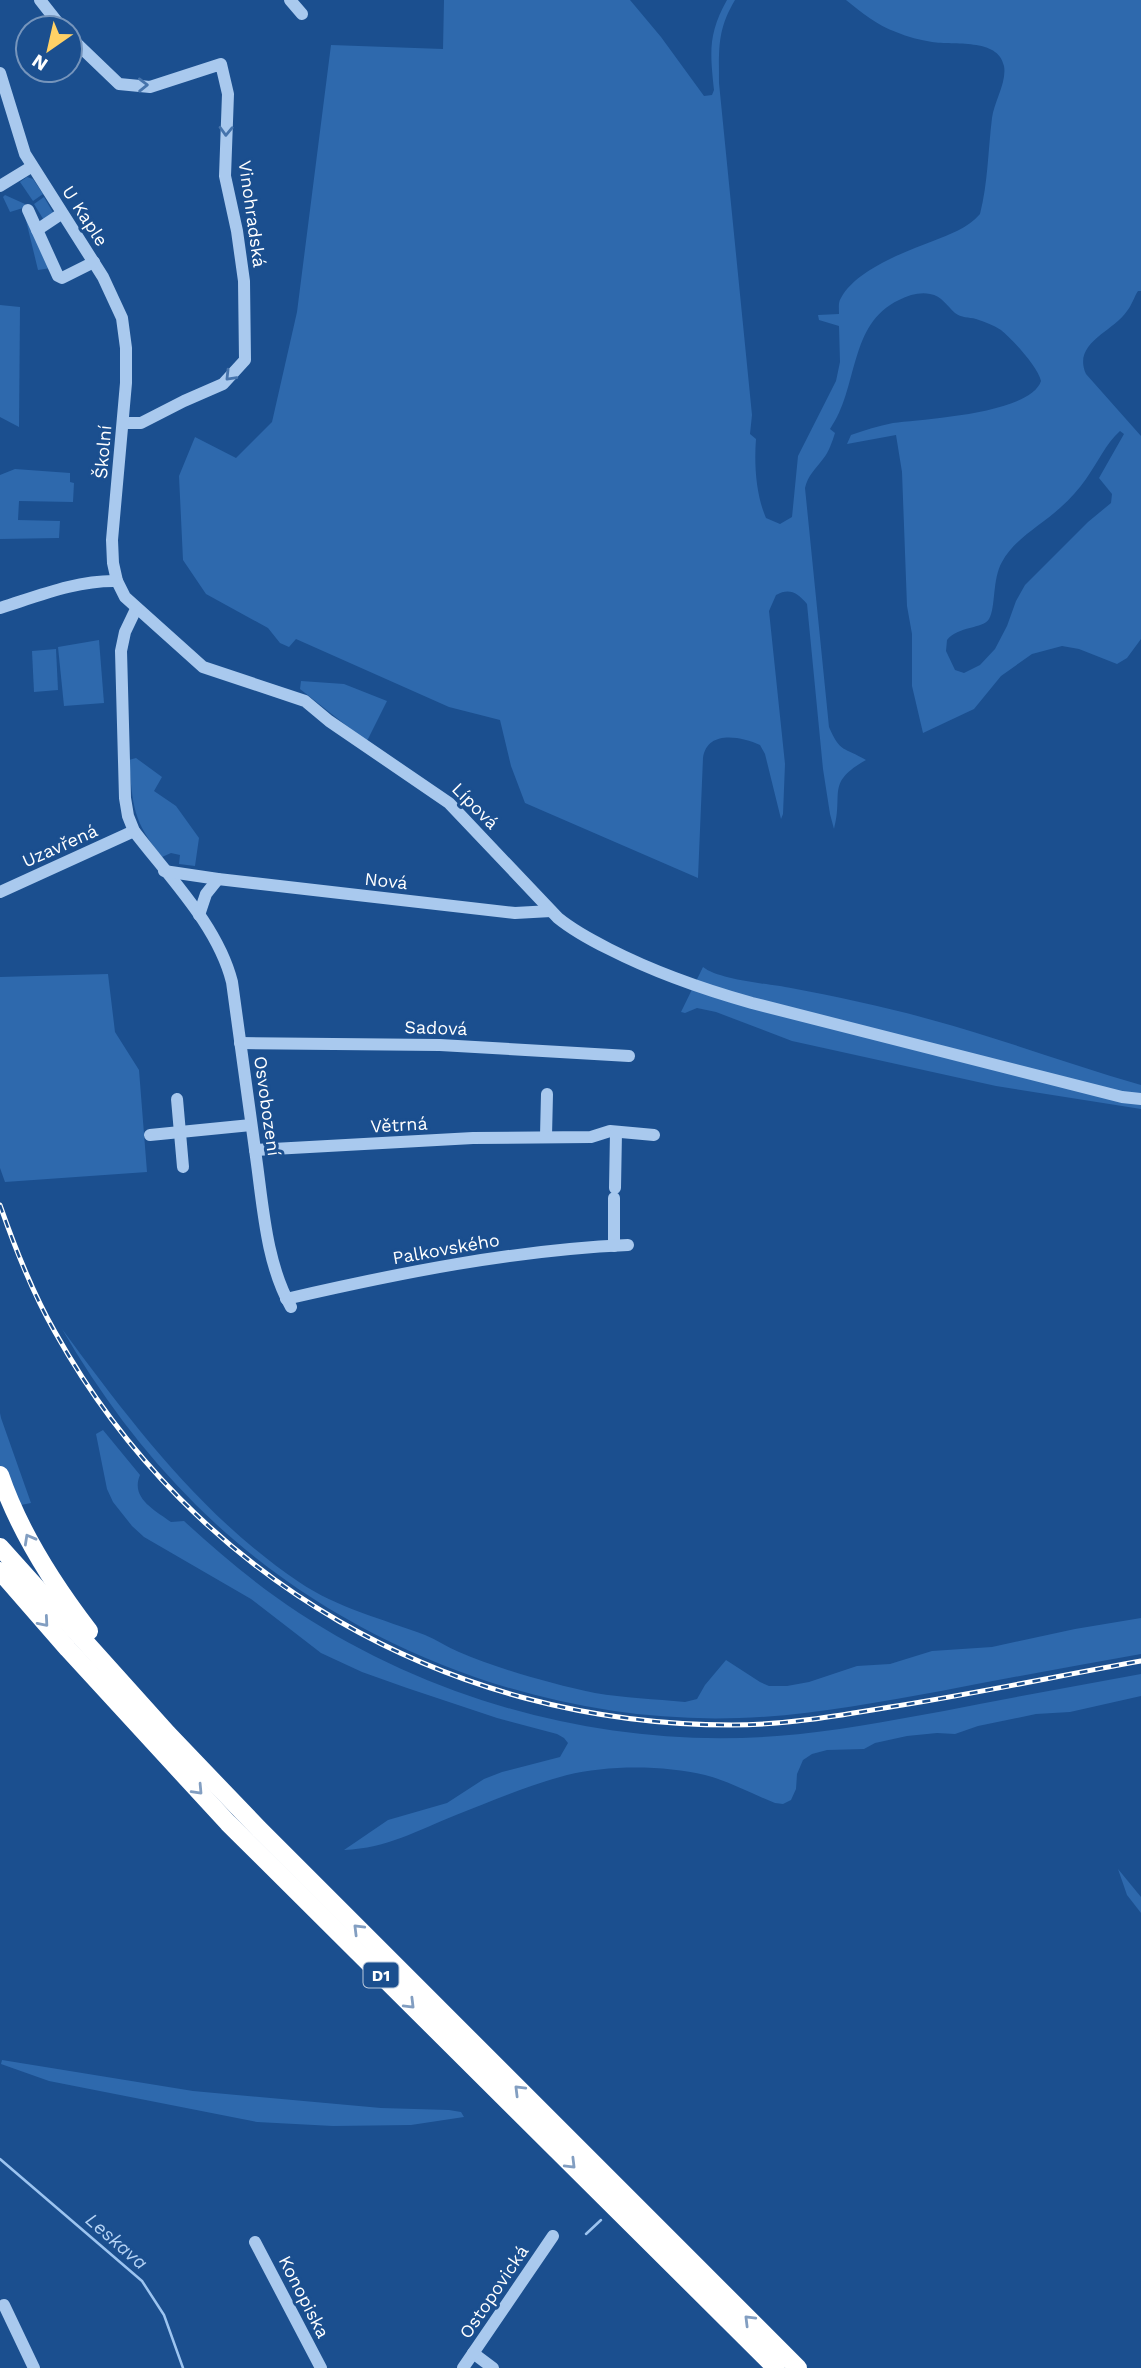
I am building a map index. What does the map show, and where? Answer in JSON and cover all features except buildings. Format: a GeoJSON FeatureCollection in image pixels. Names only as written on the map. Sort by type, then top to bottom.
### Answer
{"type":"FeatureCollection","features":[{"type":"Feature","properties":{"kind":"highway"},"geometry":{"type":"LineString","coordinates":[[0,1475],[11,1507],[78,1618],[168,1734]]}},
{"type":"Feature","properties":{"kind":"highway","name":"D1"},"geometry":{"type":"LineString","coordinates":[[0,1547],[168,1734],[259,1829],[798,2368]]}},
{"type":"Feature","properties":{"kind":"highway","name":"D1"},"geometry":{"type":"LineString","coordinates":[[0,1571],[228,1823],[776,2368]]}},
{"type":"Feature","properties":{"kind":"street"},"geometry":{"type":"LineString","coordinates":[[40,0],[51,14]]}},
{"type":"Feature","properties":{"kind":"street"},"geometry":{"type":"LineString","coordinates":[[290,0],[302,14]]}},
{"type":"Feature","properties":{"kind":"street","name":"Vinohradská"},"geometry":{"type":"LineString","coordinates":[[84,50],[119,84],[150,87],[220,64],[228,94],[225,176],[244,281],[245,360],[223,384],[141,423],[123,423]]}},
{"type":"Feature","properties":{"kind":"street","name":"U Kaple"},"geometry":{"type":"LineString","coordinates":[[0,73],[19,139],[32,167],[94,262],[61,277],[57,274],[28,210]]}},
{"type":"Feature","properties":{"kind":"street"},"geometry":{"type":"LineString","coordinates":[[0,186],[32,167]]}},
{"type":"Feature","properties":{"kind":"street","name":"U Kaple"},"geometry":{"type":"LineString","coordinates":[[37,230],[58,216]]}},
{"type":"Feature","properties":{"kind":"street","name":"Školní"},"geometry":{"type":"LineString","coordinates":[[94,262],[112,292],[122,318],[127,362],[112,540],[113,563],[117,581],[125,597],[164,634]]}},
{"type":"Feature","properties":{"kind":"street"},"geometry":{"type":"LineString","coordinates":[[0,608],[62,588],[117,581]]}},
{"type":"Feature","properties":{"kind":"street","name":"Osvobození"},"geometry":{"type":"LineString","coordinates":[[136,609],[122,640],[125,798],[128,816],[134,831],[164,871],[198,909],[226,959],[262,1205],[275,1267],[289,1303]]}},
{"type":"Feature","properties":{"kind":"street","name":"Lípová"},"geometry":{"type":"LineString","coordinates":[[164,634],[203,667],[305,701],[362,744],[437,792],[566,925],[634,961],[694,987],[1122,1097],[1141,1099]]}},
{"type":"Feature","properties":{"kind":"street","name":"Uzavřená"},"geometry":{"type":"LineString","coordinates":[[0,892],[134,831]]}},
{"type":"Feature","properties":{"kind":"street","name":"Nová"},"geometry":{"type":"LineString","coordinates":[[164,871],[213,881],[516,913],[551,911]]}},
{"type":"Feature","properties":{"kind":"street"},"geometry":{"type":"LineString","coordinates":[[198,909],[213,881]]}},
{"type":"Feature","properties":{"kind":"street","name":"Sadová"},"geometry":{"type":"LineString","coordinates":[[240,1043],[440,1045],[629,1056]]}},
{"type":"Feature","properties":{"kind":"street"},"geometry":{"type":"LineString","coordinates":[[546,1136],[547,1094]]}},
{"type":"Feature","properties":{"kind":"street"},"geometry":{"type":"LineString","coordinates":[[177,1099],[183,1167]]}},
{"type":"Feature","properties":{"kind":"street"},"geometry":{"type":"LineString","coordinates":[[150,1136],[251,1125]]}},
{"type":"Feature","properties":{"kind":"street"},"geometry":{"type":"LineString","coordinates":[[614,1246],[616,1132]]}},
{"type":"Feature","properties":{"kind":"street","name":"Větrná"},"geometry":{"type":"LineString","coordinates":[[255,1150],[546,1136],[592,1137],[616,1132],[654,1135]]}},
{"type":"Feature","properties":{"kind":"street","name":"Palkovského"},"geometry":{"type":"LineString","coordinates":[[289,1303],[491,1258],[628,1245]]}},
{"type":"Feature","properties":{"kind":"street","name":"Ostopovická"},"geometry":{"type":"LineString","coordinates":[[463,2368],[553,2236]]}},
{"type":"Feature","properties":{"kind":"street","name":"Konopiska"},"geometry":{"type":"LineString","coordinates":[[255,2242],[321,2368]]}},
{"type":"Feature","properties":{"kind":"street"},"geometry":{"type":"LineString","coordinates":[[4,2305],[34,2368]]}},
{"type":"Feature","properties":{"kind":"street"},"geometry":{"type":"LineString","coordinates":[[473,2353],[493,2368]]}},
{"type":"Feature","properties":{"kind":"shaded area"},"geometry":{"type":"Polygon","coordinates":[[[444,0],[630,0],[704,96],[712,95],[713,33],[727,0],[735,0],[722,30],[719,83],[752,415],[750,434],[756,439],[756,480],[766,518],[780,524],[792,517],[798,456],[836,381],[840,362],[839,326],[819,320],[818,315],[839,314],[841,298],[848,288],[869,271],[895,256],[970,224],[980,214],[993,112],[1004,79],[1004,66],[993,51],[974,45],[932,42],[905,35],[876,22],[846,0],[1141,0],[1141,291],[1138,291],[1121,318],[1089,346],[1083,363],[1086,374],[1141,436],[1141,639],[1127,658],[1117,664],[1079,649],[1062,646],[1032,654],[1001,676],[974,709],[923,733],[912,686],[912,634],[907,606],[902,472],[896,435],[847,444],[851,435],[882,425],[998,408],[1033,392],[1041,381],[1030,361],[1001,330],[979,320],[957,315],[938,297],[926,293],[899,300],[883,311],[871,325],[862,341],[839,413],[830,429],[835,433],[830,447],[805,488],[829,727],[840,745],[866,760],[853,768],[840,782],[834,829],[823,769],[807,604],[793,592],[776,595],[769,611],[785,764],[783,814],[781,819],[765,754],[760,745],[734,738],[718,739],[711,743],[703,758],[698,878],[525,803],[511,766],[500,720],[449,707],[296,639],[289,647],[280,643],[268,628],[206,594],[183,560],[179,476],[195,437],[236,458],[272,422],[297,312],[331,45],[443,49],[444,0]],[[1120,431],[1115,436],[1068,501],[1007,553],[999,569],[989,619],[981,625],[957,632],[947,640],[946,651],[955,670],[964,673],[980,665],[995,649],[1025,585],[1088,522],[1111,503],[1112,494],[1099,478],[1124,434],[1120,431]]]}},
{"type":"Feature","properties":{"kind":"shaded area"},"geometry":{"type":"Polygon","coordinates":[[[27,177],[33,179],[43,194],[33,201],[20,182],[27,177]]]}},
{"type":"Feature","properties":{"kind":"shaded area"},"geometry":{"type":"Polygon","coordinates":[[[5,195],[25,204],[51,268],[38,270],[23,208],[10,212],[3,197],[5,195]]]}},
{"type":"Feature","properties":{"kind":"shaded area"},"geometry":{"type":"Polygon","coordinates":[[[44,197],[55,216],[45,222],[34,204],[44,197]]]}},
{"type":"Feature","properties":{"kind":"shaded area"},"geometry":{"type":"Polygon","coordinates":[[[0,305],[20,307],[19,427],[0,417],[0,305]]]}},
{"type":"Feature","properties":{"kind":"shaded area"},"geometry":{"type":"Polygon","coordinates":[[[15,469],[70,473],[70,482],[74,483],[73,502],[19,501],[18,520],[60,521],[59,538],[0,539],[0,475],[15,469]]]}},
{"type":"Feature","properties":{"kind":"shaded area"},"geometry":{"type":"Polygon","coordinates":[[[99,640],[104,703],[64,706],[58,647],[99,640]]]}},
{"type":"Feature","properties":{"kind":"shaded area"},"geometry":{"type":"Polygon","coordinates":[[[56,649],[58,690],[34,692],[32,651],[56,649]]]}},
{"type":"Feature","properties":{"kind":"shaded area"},"geometry":{"type":"Polygon","coordinates":[[[301,681],[344,684],[387,701],[368,739],[366,741],[300,689],[301,681]]]}},
{"type":"Feature","properties":{"kind":"shaded area"},"geometry":{"type":"Polygon","coordinates":[[[136,758],[162,777],[154,791],[176,806],[199,838],[195,866],[179,864],[180,855],[171,853],[162,857],[145,833],[136,812],[132,789],[129,760],[136,758]]]}},
{"type":"Feature","properties":{"kind":"shaded area"},"geometry":{"type":"Polygon","coordinates":[[[703,967],[732,978],[915,1015],[1141,1085],[1141,1109],[996,1086],[792,1041],[716,1012],[697,1008],[681,1012],[703,967]]]}},
{"type":"Feature","properties":{"kind":"shaded area"},"geometry":{"type":"Polygon","coordinates":[[[108,974],[115,1032],[139,1070],[147,1172],[5,1182],[0,1168],[0,977],[108,974]]]}},
{"type":"Feature","properties":{"kind":"shaded area"},"geometry":{"type":"Polygon","coordinates":[[[62,1329],[170,1466],[199,1498],[264,1556],[299,1582],[329,1599],[526,1676],[595,1693],[685,1702],[697,1699],[726,1660],[769,1686],[787,1686],[809,1682],[857,1666],[890,1664],[932,1651],[992,1647],[1141,1618],[1141,1654],[866,1704],[764,1717],[665,1717],[591,1707],[518,1690],[446,1666],[377,1635],[312,1598],[251,1554],[196,1505],[140,1443],[91,1376],[62,1329]]]}},
{"type":"Feature","properties":{"kind":"shaded area"},"geometry":{"type":"Polygon","coordinates":[[[0,1413],[31,1503],[11,1507],[0,1475],[0,1413]]]}},
{"type":"Feature","properties":{"kind":"shaded area"},"geometry":{"type":"Polygon","coordinates":[[[103,1430],[140,1475],[138,1490],[146,1503],[171,1522],[184,1521],[211,1546],[299,1613],[353,1645],[409,1672],[528,1714],[589,1727],[652,1735],[714,1738],[777,1736],[840,1729],[1141,1674],[1141,1696],[1070,1712],[1036,1714],[978,1726],[955,1734],[907,1736],[875,1743],[864,1749],[827,1750],[812,1754],[803,1760],[791,1800],[783,1804],[732,1784],[689,1772],[654,1768],[600,1769],[567,1775],[524,1788],[388,1842],[344,1850],[388,1820],[447,1803],[484,1779],[502,1772],[560,1757],[568,1743],[557,1734],[497,1718],[407,1688],[362,1672],[321,1653],[251,1599],[144,1537],[113,1502],[107,1489],[96,1434],[103,1430]]]}},
{"type":"Feature","properties":{"kind":"shaded area"},"geometry":{"type":"Polygon","coordinates":[[[1118,1869],[1141,1897],[1141,1913],[1127,1895],[1118,1869]]]}},
{"type":"Feature","properties":{"kind":"shaded area"},"geometry":{"type":"Polygon","coordinates":[[[2,2060],[193,2091],[381,2108],[449,2110],[461,2112],[464,2117],[411,2125],[333,2126],[257,2122],[49,2081],[1,2064],[2,2060]]]}},
{"type":"Feature","properties":{"kind":"waterway","name":"Leskava"},"geometry":{"type":"LineString","coordinates":[[0,2159],[142,2281],[164,2315],[183,2368]]}},
{"type":"Feature","properties":{"kind":"waterway"},"geometry":{"type":"LineString","coordinates":[[586,2234],[601,2220]]}},
{"type":"Feature","properties":{"kind":"railway"},"geometry":{"type":"LineString","coordinates":[[0,1205],[24,1270],[55,1332],[112,1420],[179,1498],[255,1565],[340,1621],[430,1666],[527,1698],[628,1718],[752,1725],[850,1714],[1141,1661]]}}]}
